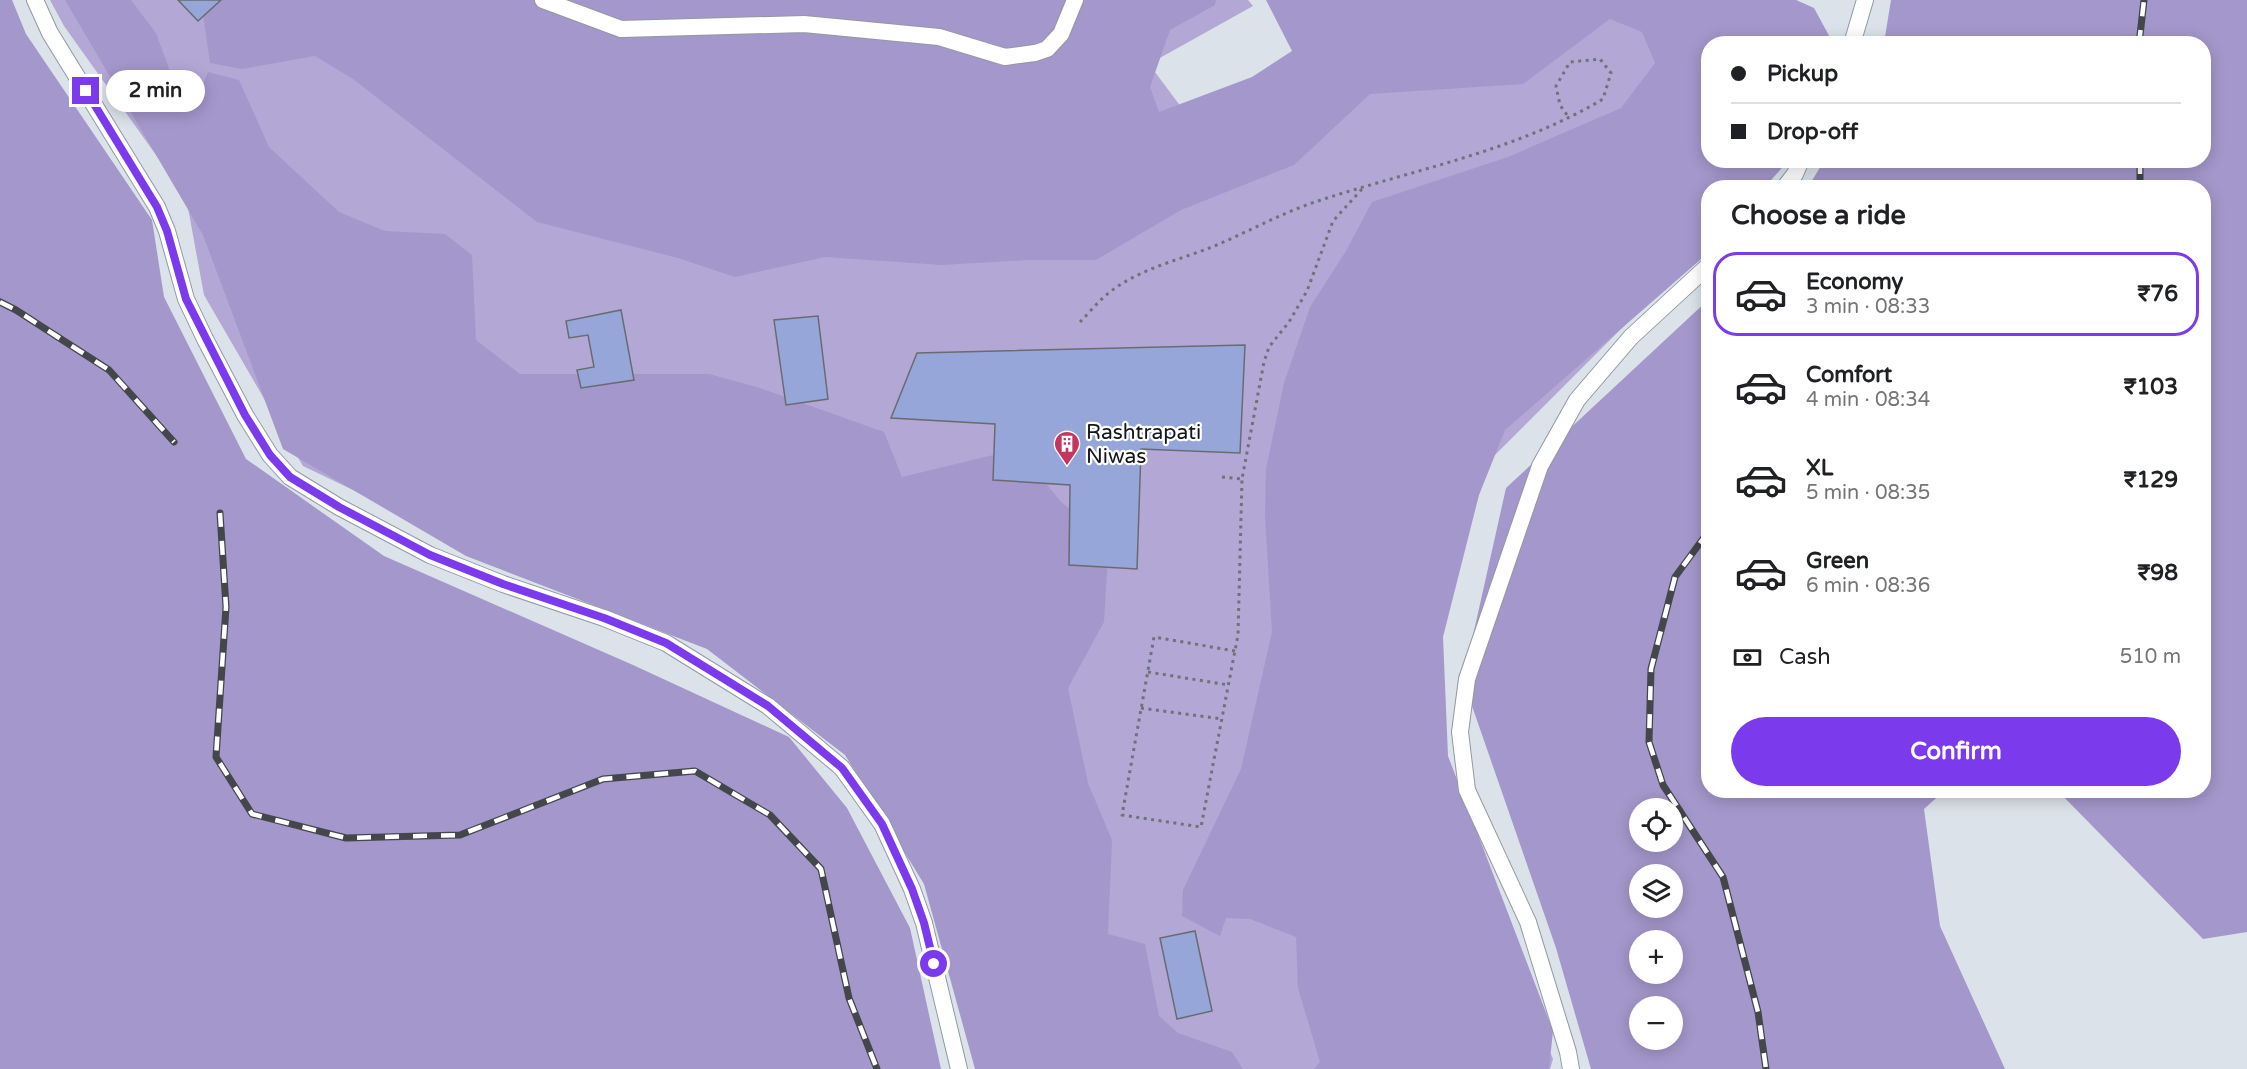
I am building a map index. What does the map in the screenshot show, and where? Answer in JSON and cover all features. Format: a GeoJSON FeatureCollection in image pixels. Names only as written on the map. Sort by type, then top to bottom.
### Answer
{"type":"FeatureCollection","features":[{"type":"Feature","properties":{"kind":"street"},"geometry":{"type":"LineString","coordinates":[[35,0],[50,33],[157,207],[167,231],[186,299],[240,405],[270,455],[290,477],[430,555],[666,643],[768,706],[842,768],[882,824],[912,889],[924,923],[959,1069]]}},
{"type":"Feature","properties":{"kind":"street"},"geometry":{"type":"LineString","coordinates":[[543,0],[621,29],[804,24],[939,37],[1005,57],[1047,49],[1061,34],[1076,0]]}},
{"type":"Feature","properties":{"kind":"street"},"geometry":{"type":"LineString","coordinates":[[1854,36],[1865,0]]}},
{"type":"Feature","properties":{"kind":"street"},"geometry":{"type":"LineString","coordinates":[[1571,1069],[1528,922],[1467,790],[1460,732],[1467,679],[1540,466],[1577,400],[1631,337],[1701,272]]}},
{"type":"Feature","properties":{"kind":"path"},"geometry":{"type":"LineString","coordinates":[[1080,322],[1106,295],[1154,268],[1210,247],[1318,200],[1460,159],[1544,130],[1569,118],[1603,99],[1611,74],[1600,59],[1570,62],[1556,86],[1560,105],[1569,118]]}},
{"type":"Feature","properties":{"kind":"path"},"geometry":{"type":"LineString","coordinates":[[1235,651],[1154,636],[1122,815],[1201,827],[1228,685],[1235,651],[1238,635],[1242,479],[1262,372],[1269,347],[1289,321],[1307,291],[1333,221],[1363,188]]}},
{"type":"Feature","properties":{"kind":"path"},"geometry":{"type":"LineString","coordinates":[[1222,477],[1242,479]]}},
{"type":"Feature","properties":{"kind":"path"},"geometry":{"type":"LineString","coordinates":[[1148,672],[1228,685]]}},
{"type":"Feature","properties":{"kind":"path"},"geometry":{"type":"LineString","coordinates":[[1141,708],[1222,719]]}},
{"type":"Feature","properties":{"kind":"shaded area"},"geometry":{"type":"Polygon","coordinates":[[[0,0],[12,0],[26,34],[152,220],[164,297],[246,459],[384,556],[633,665],[789,737],[847,808],[910,928],[941,1069],[0,1069],[0,0]]]}},
{"type":"Feature","properties":{"kind":"shaded area"},"geometry":{"type":"Polygon","coordinates":[[[50,0],[1248,0],[1253,6],[1149,64],[1193,123],[1531,0],[1686,0],[1704,36],[1701,36],[1701,168],[1708,168],[1708,180],[1701,180],[1701,249],[1474,476],[1423,687],[1450,804],[1553,1059],[1550,1069],[984,1069],[926,859],[845,743],[731,644],[474,548],[303,466],[204,295],[186,197],[64,26],[50,0]]]}},
{"type":"Feature","properties":{"kind":"shaded area"},"geometry":{"type":"Polygon","coordinates":[[[65,0],[131,0],[156,33],[179,96],[199,95],[208,72],[239,80],[269,147],[339,212],[385,231],[445,234],[472,255],[476,340],[520,374],[709,374],[760,388],[884,432],[902,477],[1018,449],[1061,502],[1109,539],[1104,622],[1068,688],[1088,783],[1112,840],[1108,934],[1145,944],[1159,1016],[1178,1033],[1232,1052],[1243,1069],[975,1069],[924,884],[845,755],[707,649],[466,556],[283,449],[203,235],[65,0]]]}},
{"type":"Feature","properties":{"kind":"shaded area"},"geometry":{"type":"Polygon","coordinates":[[[201,0],[1216,0],[1215,5],[1170,30],[1150,87],[1159,112],[1252,77],[1292,51],[1266,0],[1796,0],[1814,8],[1829,36],[1701,36],[1701,168],[1782,168],[1771,180],[1701,180],[1701,259],[1505,430],[1479,495],[1443,637],[1448,756],[1553,1031],[1549,1069],[1314,1069],[1320,1062],[1298,988],[1296,937],[1250,919],[1226,918],[1220,936],[1182,916],[1183,890],[1241,769],[1272,632],[1265,517],[1266,469],[1284,383],[1310,307],[1346,251],[1372,202],[1508,157],[1621,108],[1655,63],[1642,32],[1610,19],[1523,84],[1370,94],[1294,165],[1181,210],[1096,260],[1027,260],[942,265],[825,257],[735,277],[678,258],[537,222],[353,79],[315,56],[242,69],[210,63],[201,0]]]}},
{"type":"Feature","properties":{"kind":"shaded area"},"geometry":{"type":"Polygon","coordinates":[[[1891,0],[2247,0],[2247,932],[2203,939],[2065,798],[2211,798],[2211,180],[1812,180],[1820,168],[2211,168],[2211,36],[1885,36],[1891,0]]]}},
{"type":"Feature","properties":{"kind":"shaded area"},"geometry":{"type":"Polygon","coordinates":[[[1701,307],[1701,798],[1936,798],[1924,809],[1940,926],[2005,1069],[1591,1069],[1556,948],[1463,680],[1506,488],[1701,307]]]}},
{"type":"Feature","properties":{"kind":"building"},"geometry":{"type":"Polygon","coordinates":[[[178,0],[221,0],[198,21],[178,0]]]}},
{"type":"Feature","properties":{"kind":"building"},"geometry":{"type":"Polygon","coordinates":[[[621,310],[634,380],[581,388],[577,370],[594,367],[588,335],[569,338],[566,321],[621,310]]]}},
{"type":"Feature","properties":{"kind":"building"},"geometry":{"type":"Polygon","coordinates":[[[818,316],[828,399],[786,405],[774,320],[818,316]]]}},
{"type":"Feature","properties":{"kind":"building","name":"Rashtrapati Niwas"},"geometry":{"type":"Polygon","coordinates":[[[1245,345],[1240,453],[1141,449],[1137,569],[1069,565],[1070,485],[993,480],[995,424],[891,418],[917,353],[1245,345]]]}},
{"type":"Feature","properties":{"kind":"building"},"geometry":{"type":"Polygon","coordinates":[[[1195,931],[1212,1011],[1177,1019],[1160,938],[1195,931]]]}},
{"type":"Feature","properties":{"kind":"railway"},"geometry":{"type":"LineString","coordinates":[[2140,36],[2144,0]]}},
{"type":"Feature","properties":{"kind":"railway"},"geometry":{"type":"LineString","coordinates":[[2140,168],[2140,180]]}},
{"type":"Feature","properties":{"kind":"railway"},"geometry":{"type":"LineString","coordinates":[[0,302],[109,370],[174,442]]}},
{"type":"Feature","properties":{"kind":"railway"},"geometry":{"type":"LineString","coordinates":[[220,513],[226,607],[216,757],[252,814],[346,838],[460,835],[603,779],[695,771],[770,815],[821,869],[849,998],[877,1069]]}},
{"type":"Feature","properties":{"kind":"railway"},"geometry":{"type":"LineString","coordinates":[[1701,542],[1675,577],[1651,669],[1649,742],[1663,785],[1723,877],[1758,1012],[1766,1069]]}},
{"type":"Feature","properties":{"kind":"place","name":"Rashtrapati Niwas"},"geometry":{"type":"Point","coordinates":[1067,467]}},
{"type":"Feature","properties":{"kind":"route"},"geometry":{"type":"LineString","coordinates":[[86,91],[157,207],[167,231],[186,299],[245,415],[270,455],[290,477],[339,507],[430,555],[472,573],[604,618],[666,643],[768,706],[842,768],[882,824],[912,889],[924,923],[934,964]]}}]}
